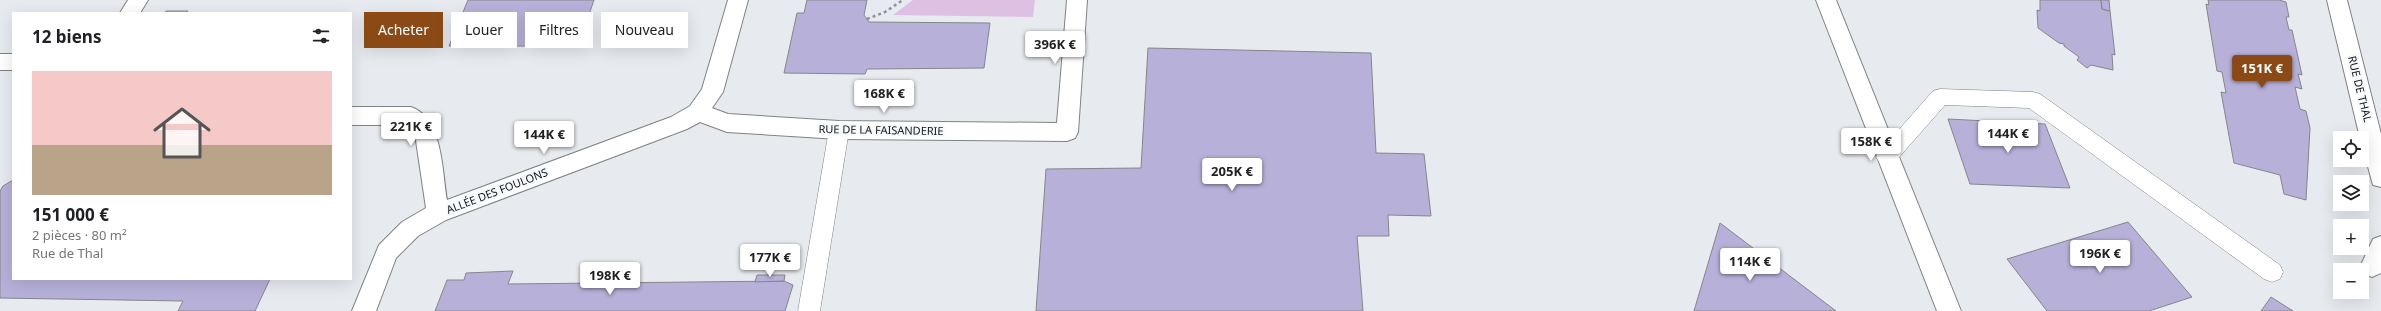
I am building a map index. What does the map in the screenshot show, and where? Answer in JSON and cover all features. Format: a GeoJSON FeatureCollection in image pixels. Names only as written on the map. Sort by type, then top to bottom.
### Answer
{"type":"FeatureCollection","features":[{"type":"Feature","properties":{"kind":"street"},"geometry":{"type":"LineString","coordinates":[[131,12],[138,0]]}},
{"type":"Feature","properties":{"kind":"street","name":"ALLÉE DES FOULONS"},"geometry":{"type":"LineString","coordinates":[[364,311],[387,252],[410,229],[438,213],[679,123],[698,112],[712,92],[738,0]]}},
{"type":"Feature","properties":{"kind":"street","name":"RUE DE LA FAISANDERIE"},"geometry":{"type":"LineString","coordinates":[[698,112],[727,123],[839,130],[1067,132],[1077,0]]}},
{"type":"Feature","properties":{"kind":"street"},"geometry":{"type":"LineString","coordinates":[[1826,0],[1949,311]]}},
{"type":"Feature","properties":{"kind":"street","name":"RUE DE THAL"},"geometry":{"type":"LineString","coordinates":[[2337,0],[2381,178]]}},
{"type":"Feature","properties":{"kind":"street"},"geometry":{"type":"LineString","coordinates":[[0,62],[12,62]]}},
{"type":"Feature","properties":{"kind":"street"},"geometry":{"type":"LineString","coordinates":[[352,116],[411,116],[425,131],[438,213]]}},
{"type":"Feature","properties":{"kind":"street"},"geometry":{"type":"LineString","coordinates":[[2377,270],[2381,246]]}},
{"type":"Feature","properties":{"kind":"lane"},"geometry":{"type":"LineString","coordinates":[[1887,157],[1940,97],[2033,100],[2272,272]]}},
{"type":"Feature","properties":{"kind":"lane"},"geometry":{"type":"LineString","coordinates":[[809,311],[839,130]]}},
{"type":"Feature","properties":{"kind":"path"},"geometry":{"type":"LineString","coordinates":[[867,19],[885,12],[903,0]]}},
{"type":"Feature","properties":{"kind":"shaded area"},"geometry":{"type":"Polygon","coordinates":[[[913,0],[1035,0],[1033,17],[893,15],[913,0]]]}},
{"type":"Feature","properties":{"kind":"building"},"geometry":{"type":"Polygon","coordinates":[[[468,0],[594,0],[590,12],[525,12],[525,46],[517,46],[517,12],[463,12],[468,0]]]}},
{"type":"Feature","properties":{"kind":"building"},"geometry":{"type":"Polygon","coordinates":[[[807,0],[867,0],[864,15],[869,22],[990,23],[984,68],[867,69],[865,74],[784,73],[797,13],[804,13],[807,0]]]}},
{"type":"Feature","properties":{"kind":"building"},"geometry":{"type":"Polygon","coordinates":[[[2040,0],[2101,0],[2102,9],[2110,11],[2115,55],[2112,54],[2113,70],[2091,65],[2087,68],[2077,60],[2079,57],[2064,46],[2064,44],[2059,43],[2038,28],[2037,10],[2040,11],[2040,0]]]}},
{"type":"Feature","properties":{"kind":"building"},"geometry":{"type":"Polygon","coordinates":[[[2101,0],[2109,0],[2110,11],[2102,9],[2101,0]]]}},
{"type":"Feature","properties":{"kind":"building"},"geometry":{"type":"Polygon","coordinates":[[[2208,0],[2279,0],[2286,2],[2289,17],[2286,17],[2289,30],[2292,30],[2302,75],[2298,74],[2302,89],[2295,87],[2300,109],[2306,111],[2310,128],[2306,200],[2284,194],[2280,175],[2234,163],[2221,92],[2226,93],[2222,72],[2217,71],[2206,4],[2209,5],[2208,0]]]}},
{"type":"Feature","properties":{"kind":"building"},"geometry":{"type":"Polygon","coordinates":[[[166,11],[188,11],[188,12],[166,11]]]}},
{"type":"Feature","properties":{"kind":"building"},"geometry":{"type":"Polygon","coordinates":[[[1148,48],[1371,53],[1376,153],[1424,154],[1431,216],[1388,215],[1389,236],[1357,236],[1363,311],[1036,311],[1046,169],[1141,168],[1148,48]]]}},
{"type":"Feature","properties":{"kind":"building"},"geometry":{"type":"Polygon","coordinates":[[[1948,119],[2045,124],[2070,188],[1970,184],[1948,119]]]}},
{"type":"Feature","properties":{"kind":"building"},"geometry":{"type":"Polygon","coordinates":[[[12,181],[12,280],[270,280],[255,311],[178,311],[183,301],[0,298],[0,191],[3,186],[12,181]]]}},
{"type":"Feature","properties":{"kind":"building"},"geometry":{"type":"Polygon","coordinates":[[[2128,222],[2192,297],[2149,311],[2047,311],[2007,259],[2128,222]]]}},
{"type":"Feature","properties":{"kind":"building"},"geometry":{"type":"Polygon","coordinates":[[[1720,223],[1836,311],[1694,311],[1720,223]]]}},
{"type":"Feature","properties":{"kind":"building"},"geometry":{"type":"Polygon","coordinates":[[[513,271],[508,284],[784,281],[793,285],[785,311],[435,311],[447,280],[464,280],[466,273],[513,271]]]}},
{"type":"Feature","properties":{"kind":"building"},"geometry":{"type":"Polygon","coordinates":[[[757,275],[785,275],[784,281],[755,282],[757,275]]]}},
{"type":"Feature","properties":{"kind":"building"},"geometry":{"type":"Polygon","coordinates":[[[2271,297],[2293,311],[2261,311],[2271,297]]]}}]}
